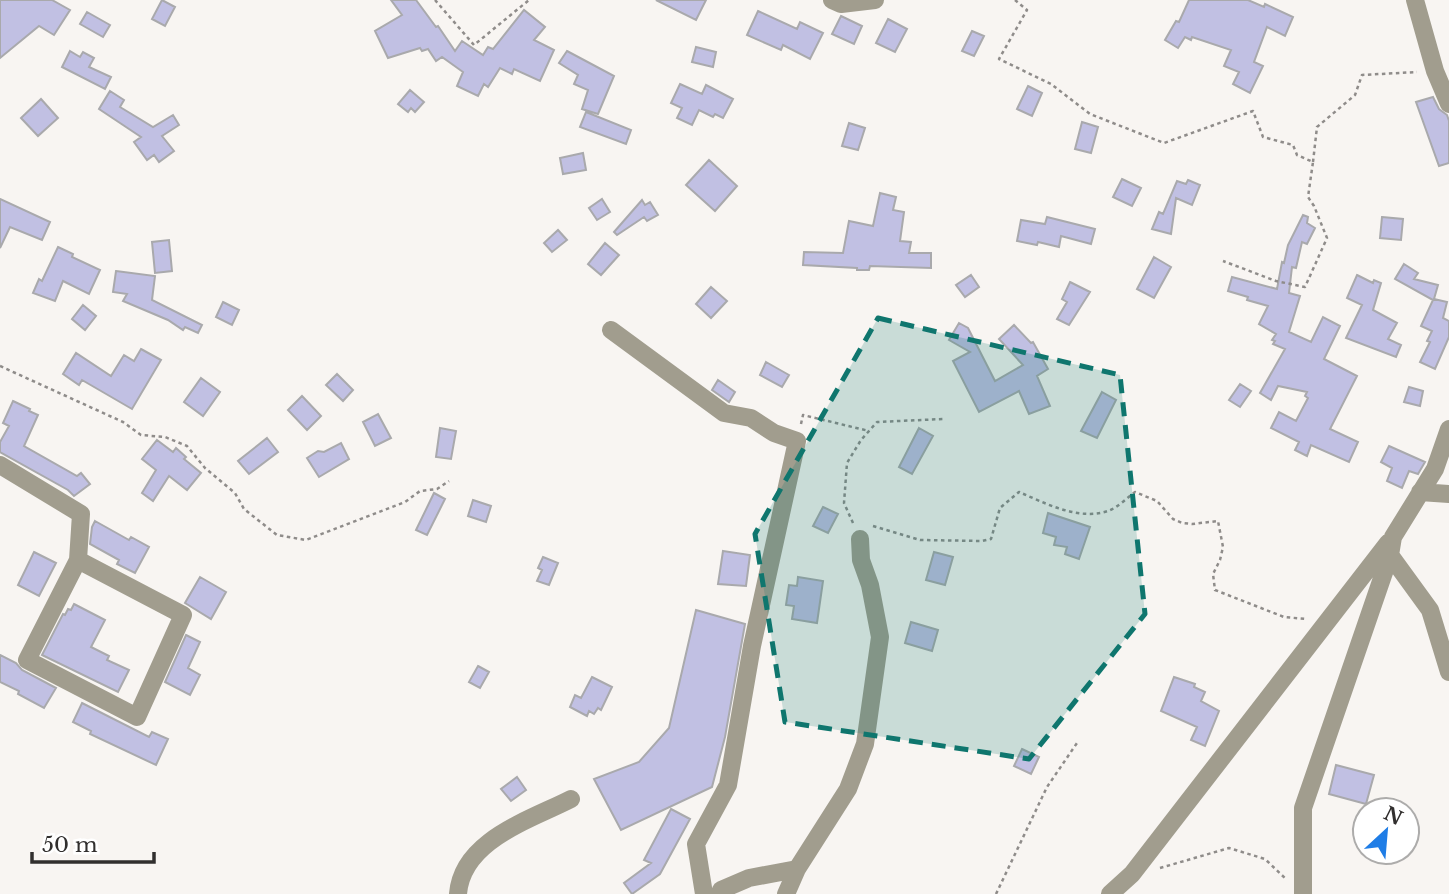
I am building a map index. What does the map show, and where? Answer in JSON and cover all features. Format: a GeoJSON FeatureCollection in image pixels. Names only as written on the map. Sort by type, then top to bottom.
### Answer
{"type":"FeatureCollection","features":[{"type":"Feature","properties":{"kind":"street"},"geometry":{"type":"LineString","coordinates":[[832,0],[841,4],[875,0]]}},
{"type":"Feature","properties":{"kind":"street"},"geometry":{"type":"LineString","coordinates":[[1415,0],[1435,71],[1449,104]]}},
{"type":"Feature","properties":{"kind":"street"},"geometry":{"type":"LineString","coordinates":[[611,330],[724,413],[751,418],[774,433],[797,440],[752,646],[728,785],[696,844],[717,893],[749,878],[797,869]]}},
{"type":"Feature","properties":{"kind":"street"},"geometry":{"type":"LineString","coordinates":[[1110,894],[1132,874],[1393,537],[1435,469],[1449,429]]}},
{"type":"Feature","properties":{"kind":"street"},"geometry":{"type":"LineString","coordinates":[[0,465],[81,514],[78,560],[27,660],[137,717],[184,615],[78,560]]}},
{"type":"Feature","properties":{"kind":"street"},"geometry":{"type":"LineString","coordinates":[[1420,492],[1449,494]]}},
{"type":"Feature","properties":{"kind":"street"},"geometry":{"type":"LineString","coordinates":[[786,894],[797,869],[848,789],[865,744],[880,637],[870,585],[861,560],[863,532]]}},
{"type":"Feature","properties":{"kind":"street"},"geometry":{"type":"LineString","coordinates":[[1298,890],[1303,808],[1390,555],[1393,537]]}},
{"type":"Feature","properties":{"kind":"street"},"geometry":{"type":"LineString","coordinates":[[1390,555],[1430,610],[1449,672]]}},
{"type":"Feature","properties":{"kind":"street"},"geometry":{"type":"LineString","coordinates":[[458,894],[464,868],[488,843],[571,799]]}},
{"type":"Feature","properties":{"kind":"path"},"geometry":{"type":"LineString","coordinates":[[435,0],[474,45],[529,0]]}},
{"type":"Feature","properties":{"kind":"path"},"geometry":{"type":"LineString","coordinates":[[1015,0],[1027,10],[999,59],[1051,84],[1090,114],[1164,143],[1253,111],[1263,137],[1293,145],[1297,155],[1313,162]]}},
{"type":"Feature","properties":{"kind":"path"},"geometry":{"type":"LineString","coordinates":[[1223,261],[1276,281],[1305,287],[1327,238],[1308,197],[1318,127],[1355,95],[1362,75],[1435,71]]}},
{"type":"Feature","properties":{"kind":"path"},"geometry":{"type":"LineString","coordinates":[[0,366],[123,422],[141,435],[165,437],[187,446],[205,468],[235,493],[244,509],[276,535],[306,540],[405,502],[420,491],[437,489],[449,481]]}},
{"type":"Feature","properties":{"kind":"path"},"geometry":{"type":"LineString","coordinates":[[797,440],[803,415],[869,431]]}},
{"type":"Feature","properties":{"kind":"path"},"geometry":{"type":"LineString","coordinates":[[943,419],[877,422],[869,431],[847,463],[844,503],[863,532],[920,540],[992,540],[1000,508],[1018,492],[1056,509],[1090,514],[1110,511],[1135,492],[1157,501],[1173,519],[1182,523],[1218,521],[1223,547],[1213,574],[1215,590],[1284,617],[1304,620],[1313,617]]}},
{"type":"Feature","properties":{"kind":"path"},"geometry":{"type":"LineString","coordinates":[[996,894],[1047,787],[1077,743]]}},
{"type":"Feature","properties":{"kind":"path"},"geometry":{"type":"LineString","coordinates":[[1132,874],[1230,848],[1265,859],[1298,890]]}},
{"type":"Feature","properties":{"kind":"highlighted area"},"geometry":{"type":"Polygon","coordinates":[[[878,318],[1120,375],[1145,614],[1029,759],[785,722],[755,534],[878,318]]]}},
{"type":"Feature","properties":{"kind":"building"},"geometry":{"type":"Polygon","coordinates":[[[0,0],[52,0],[70,10],[54,35],[39,26],[0,58],[0,0]]]}},
{"type":"Feature","properties":{"kind":"building"},"geometry":{"type":"Polygon","coordinates":[[[162,0],[175,7],[165,26],[152,19],[162,0]]]}},
{"type":"Feature","properties":{"kind":"building"},"geometry":{"type":"Polygon","coordinates":[[[391,0],[416,0],[455,51],[462,41],[483,55],[488,47],[493,49],[524,10],[545,27],[534,40],[554,50],[540,81],[514,69],[512,74],[500,68],[488,87],[484,84],[478,96],[457,86],[463,72],[442,57],[436,61],[428,49],[422,51],[420,48],[388,58],[375,31],[402,15],[391,0]]]}},
{"type":"Feature","properties":{"kind":"building"},"geometry":{"type":"Polygon","coordinates":[[[656,0],[706,0],[696,20],[656,0]]]}},
{"type":"Feature","properties":{"kind":"building"},"geometry":{"type":"Polygon","coordinates":[[[1189,0],[1248,0],[1264,7],[1265,4],[1293,17],[1285,36],[1267,27],[1254,62],[1263,66],[1250,93],[1233,84],[1239,72],[1224,66],[1231,50],[1192,37],[1191,40],[1185,37],[1178,48],[1165,40],[1176,21],[1179,22],[1189,0]]]}},
{"type":"Feature","properties":{"kind":"building"},"geometry":{"type":"Polygon","coordinates":[[[758,11],[797,29],[800,22],[823,33],[810,59],[783,45],[781,50],[747,35],[758,11]]]}},
{"type":"Feature","properties":{"kind":"building"},"geometry":{"type":"Polygon","coordinates":[[[87,12],[110,25],[103,37],[80,24],[87,12]]]}},
{"type":"Feature","properties":{"kind":"building"},"geometry":{"type":"Polygon","coordinates":[[[841,16],[862,26],[854,44],[832,34],[841,16]]]}},
{"type":"Feature","properties":{"kind":"building"},"geometry":{"type":"Polygon","coordinates":[[[888,19],[907,29],[895,52],[876,43],[888,19]]]}},
{"type":"Feature","properties":{"kind":"building"},"geometry":{"type":"Polygon","coordinates":[[[972,31],[984,36],[974,56],[962,51],[972,31]]]}},
{"type":"Feature","properties":{"kind":"building"},"geometry":{"type":"Polygon","coordinates":[[[696,47],[716,52],[713,67],[692,62],[696,47]]]}},
{"type":"Feature","properties":{"kind":"building"},"geometry":{"type":"Polygon","coordinates":[[[70,51],[80,57],[83,52],[94,58],[89,67],[111,77],[105,89],[62,67],[70,51]]]}},
{"type":"Feature","properties":{"kind":"building"},"geometry":{"type":"Polygon","coordinates":[[[567,51],[614,76],[598,114],[582,109],[588,90],[574,84],[578,75],[559,63],[567,51]]]}},
{"type":"Feature","properties":{"kind":"building"},"geometry":{"type":"Polygon","coordinates":[[[680,84],[702,94],[706,85],[733,99],[723,118],[715,114],[713,117],[699,110],[692,125],[677,118],[682,108],[671,103],[680,84]]]}},
{"type":"Feature","properties":{"kind":"building"},"geometry":{"type":"Polygon","coordinates":[[[1028,86],[1042,93],[1032,116],[1017,109],[1028,86]]]}},
{"type":"Feature","properties":{"kind":"building"},"geometry":{"type":"Polygon","coordinates":[[[410,90],[424,102],[415,112],[411,108],[408,112],[398,104],[410,90]]]}},
{"type":"Feature","properties":{"kind":"building"},"geometry":{"type":"Polygon","coordinates":[[[110,91],[124,100],[120,107],[153,127],[173,115],[179,125],[162,136],[174,151],[159,162],[154,155],[147,160],[134,142],[141,137],[99,109],[110,91]]]}},
{"type":"Feature","properties":{"kind":"building"},"geometry":{"type":"Polygon","coordinates":[[[1433,97],[1449,121],[1449,163],[1439,166],[1416,102],[1433,97]]]}},
{"type":"Feature","properties":{"kind":"building"},"geometry":{"type":"Polygon","coordinates":[[[41,99],[58,118],[38,136],[21,118],[41,99]]]}},
{"type":"Feature","properties":{"kind":"building"},"geometry":{"type":"Polygon","coordinates":[[[586,112],[631,130],[626,144],[580,127],[586,112]]]}},
{"type":"Feature","properties":{"kind":"building"},"geometry":{"type":"Polygon","coordinates":[[[1082,122],[1098,127],[1091,153],[1075,149],[1082,122]]]}},
{"type":"Feature","properties":{"kind":"building"},"geometry":{"type":"Polygon","coordinates":[[[849,123],[865,128],[858,150],[842,146],[849,123]]]}},
{"type":"Feature","properties":{"kind":"building"},"geometry":{"type":"Polygon","coordinates":[[[583,153],[586,170],[563,174],[560,158],[583,153]]]}},
{"type":"Feature","properties":{"kind":"building"},"geometry":{"type":"Polygon","coordinates":[[[709,160],[737,186],[715,211],[686,185],[709,160]]]}},
{"type":"Feature","properties":{"kind":"building"},"geometry":{"type":"Polygon","coordinates":[[[1122,179],[1141,188],[1132,206],[1113,197],[1122,179]]]}},
{"type":"Feature","properties":{"kind":"building"},"geometry":{"type":"Polygon","coordinates":[[[1188,180],[1200,185],[1192,205],[1176,198],[1171,234],[1152,229],[1159,212],[1163,214],[1177,181],[1186,184],[1188,180]]]}},
{"type":"Feature","properties":{"kind":"building"},"geometry":{"type":"Polygon","coordinates":[[[880,193],[896,197],[893,210],[904,212],[900,241],[911,242],[909,253],[931,253],[931,268],[870,266],[869,270],[857,270],[803,265],[804,252],[843,253],[849,221],[873,226],[880,193]]]}},
{"type":"Feature","properties":{"kind":"building"},"geometry":{"type":"Polygon","coordinates":[[[0,199],[50,222],[42,240],[10,227],[0,248],[0,199]]]}},
{"type":"Feature","properties":{"kind":"building"},"geometry":{"type":"Polygon","coordinates":[[[602,199],[610,212],[597,220],[589,208],[602,199]]]}},
{"type":"Feature","properties":{"kind":"building"},"geometry":{"type":"Polygon","coordinates":[[[642,200],[645,205],[650,202],[658,215],[647,221],[644,217],[617,235],[614,232],[642,200]]]}},
{"type":"Feature","properties":{"kind":"building"},"geometry":{"type":"Polygon","coordinates":[[[1303,215],[1308,217],[1307,223],[1315,228],[1307,244],[1302,242],[1296,268],[1292,267],[1289,293],[1300,296],[1289,332],[1311,342],[1323,317],[1340,326],[1324,359],[1357,376],[1330,429],[1358,442],[1349,462],[1311,445],[1307,456],[1295,450],[1299,442],[1271,428],[1279,412],[1296,421],[1308,398],[1305,396],[1307,392],[1278,386],[1271,400],[1260,393],[1285,349],[1273,344],[1275,341],[1272,340],[1276,334],[1259,324],[1268,306],[1228,291],[1232,277],[1277,289],[1282,262],[1284,263],[1288,245],[1303,215]]]}},
{"type":"Feature","properties":{"kind":"building"},"geometry":{"type":"Polygon","coordinates":[[[1047,217],[1095,229],[1091,244],[1061,236],[1059,247],[1017,241],[1021,220],[1045,224],[1047,217]]]}},
{"type":"Feature","properties":{"kind":"building"},"geometry":{"type":"Polygon","coordinates":[[[1382,217],[1403,219],[1401,240],[1380,238],[1382,217]]]}},
{"type":"Feature","properties":{"kind":"building"},"geometry":{"type":"Polygon","coordinates":[[[558,230],[567,240],[552,252],[544,243],[558,230]]]}},
{"type":"Feature","properties":{"kind":"building"},"geometry":{"type":"Polygon","coordinates":[[[169,240],[172,271],[155,273],[152,242],[169,240]]]}},
{"type":"Feature","properties":{"kind":"building"},"geometry":{"type":"Polygon","coordinates":[[[605,243],[619,255],[601,275],[588,264],[605,243]]]}},
{"type":"Feature","properties":{"kind":"building"},"geometry":{"type":"Polygon","coordinates":[[[58,247],[100,270],[89,294],[63,281],[55,301],[33,293],[39,279],[42,281],[58,247]]]}},
{"type":"Feature","properties":{"kind":"building"},"geometry":{"type":"Polygon","coordinates":[[[1154,257],[1171,267],[1154,298],[1137,289],[1154,257]]]}},
{"type":"Feature","properties":{"kind":"building"},"geometry":{"type":"Polygon","coordinates":[[[1404,264],[1418,273],[1414,279],[1438,285],[1434,299],[1447,302],[1443,318],[1449,321],[1449,337],[1435,369],[1420,362],[1430,342],[1427,341],[1432,331],[1421,326],[1433,300],[1395,279],[1404,264]]]}},
{"type":"Feature","properties":{"kind":"building"},"geometry":{"type":"Polygon","coordinates":[[[116,271],[155,276],[152,300],[202,325],[198,333],[185,327],[183,330],[168,320],[123,301],[127,294],[113,292],[116,271]]]}},
{"type":"Feature","properties":{"kind":"building"},"geometry":{"type":"Polygon","coordinates":[[[971,275],[979,287],[965,297],[956,285],[971,275]]]}},
{"type":"Feature","properties":{"kind":"building"},"geometry":{"type":"Polygon","coordinates":[[[1357,275],[1373,283],[1374,280],[1381,283],[1373,310],[1397,323],[1388,339],[1401,345],[1396,357],[1346,338],[1362,305],[1347,298],[1357,275]]]}},
{"type":"Feature","properties":{"kind":"building"},"geometry":{"type":"Polygon","coordinates":[[[1070,282],[1090,292],[1069,325],[1057,319],[1067,302],[1062,299],[1070,282]]]}},
{"type":"Feature","properties":{"kind":"building"},"geometry":{"type":"Polygon","coordinates":[[[711,287],[727,301],[711,318],[696,304],[711,287]]]}},
{"type":"Feature","properties":{"kind":"building"},"geometry":{"type":"Polygon","coordinates":[[[223,302],[239,310],[232,325],[216,317],[223,302]]]}},
{"type":"Feature","properties":{"kind":"building"},"geometry":{"type":"Polygon","coordinates":[[[83,305],[96,316],[85,330],[72,319],[83,305]]]}},
{"type":"Feature","properties":{"kind":"building"},"geometry":{"type":"Polygon","coordinates":[[[959,323],[968,328],[995,381],[1023,365],[999,339],[1014,325],[1033,342],[1048,369],[1037,376],[1050,406],[1029,414],[1019,391],[979,412],[953,361],[970,352],[949,340],[959,323]]]}},
{"type":"Feature","properties":{"kind":"building"},"geometry":{"type":"Polygon","coordinates":[[[141,349],[161,360],[132,409],[82,380],[79,385],[63,374],[76,353],[111,376],[124,355],[134,361],[141,349]]]}},
{"type":"Feature","properties":{"kind":"building"},"geometry":{"type":"Polygon","coordinates":[[[766,362],[789,375],[782,387],[760,375],[766,362]]]}},
{"type":"Feature","properties":{"kind":"building"},"geometry":{"type":"Polygon","coordinates":[[[337,374],[353,390],[343,401],[326,385],[337,374]]]}},
{"type":"Feature","properties":{"kind":"building"},"geometry":{"type":"Polygon","coordinates":[[[201,378],[220,392],[203,416],[184,402],[201,378]]]}},
{"type":"Feature","properties":{"kind":"building"},"geometry":{"type":"Polygon","coordinates":[[[718,380],[735,392],[729,402],[712,390],[718,380]]]}},
{"type":"Feature","properties":{"kind":"building"},"geometry":{"type":"Polygon","coordinates":[[[1240,384],[1251,391],[1240,407],[1229,400],[1240,384]]]}},
{"type":"Feature","properties":{"kind":"building"},"geometry":{"type":"Polygon","coordinates":[[[1409,387],[1423,391],[1420,406],[1404,402],[1409,387]]]}},
{"type":"Feature","properties":{"kind":"building"},"geometry":{"type":"Polygon","coordinates":[[[1102,392],[1116,400],[1097,438],[1081,431],[1102,392]]]}},
{"type":"Feature","properties":{"kind":"building"},"geometry":{"type":"Polygon","coordinates":[[[302,396],[321,416],[307,430],[288,410],[302,396]]]}},
{"type":"Feature","properties":{"kind":"building"},"geometry":{"type":"Polygon","coordinates":[[[13,401],[38,415],[24,446],[77,476],[81,473],[90,484],[74,496],[0,452],[0,442],[9,426],[3,423],[13,401]]]}},
{"type":"Feature","properties":{"kind":"building"},"geometry":{"type":"Polygon","coordinates":[[[378,414],[391,438],[375,446],[363,422],[378,414]]]}},
{"type":"Feature","properties":{"kind":"building"},"geometry":{"type":"Polygon","coordinates":[[[440,428],[456,431],[451,459],[436,457],[440,428]]]}},
{"type":"Feature","properties":{"kind":"building"},"geometry":{"type":"Polygon","coordinates":[[[919,428],[933,436],[912,474],[899,467],[919,428]]]}},
{"type":"Feature","properties":{"kind":"building"},"geometry":{"type":"Polygon","coordinates":[[[267,438],[278,452],[249,474],[238,461],[267,438]]]}},
{"type":"Feature","properties":{"kind":"building"},"geometry":{"type":"Polygon","coordinates":[[[157,440],[173,452],[176,448],[186,457],[184,459],[201,473],[187,490],[169,476],[153,501],[142,493],[156,470],[142,459],[157,440]]]}},
{"type":"Feature","properties":{"kind":"building"},"geometry":{"type":"Polygon","coordinates":[[[341,443],[349,459],[319,477],[307,458],[341,443]]]}},
{"type":"Feature","properties":{"kind":"building"},"geometry":{"type":"Polygon","coordinates":[[[1389,446],[1425,462],[1418,474],[1409,471],[1402,488],[1387,481],[1392,468],[1381,462],[1389,446]]]}},
{"type":"Feature","properties":{"kind":"building"},"geometry":{"type":"Polygon","coordinates":[[[434,493],[445,499],[427,535],[416,530],[434,493]]]}},
{"type":"Feature","properties":{"kind":"building"},"geometry":{"type":"Polygon","coordinates":[[[473,500],[491,506],[486,522],[468,516],[473,500]]]}},
{"type":"Feature","properties":{"kind":"building"},"geometry":{"type":"Polygon","coordinates":[[[823,507],[838,514],[828,533],[813,526],[823,507]]]}},
{"type":"Feature","properties":{"kind":"building"},"geometry":{"type":"Polygon","coordinates":[[[1048,513],[1090,527],[1079,559],[1065,554],[1067,547],[1054,545],[1056,537],[1043,533],[1048,513]]]}},
{"type":"Feature","properties":{"kind":"building"},"geometry":{"type":"Polygon","coordinates":[[[95,521],[129,540],[131,537],[149,547],[135,573],[117,564],[119,560],[90,544],[95,521]]]}},
{"type":"Feature","properties":{"kind":"building"},"geometry":{"type":"Polygon","coordinates":[[[723,551],[750,555],[746,586],[718,584],[723,551]]]}},
{"type":"Feature","properties":{"kind":"building"},"geometry":{"type":"Polygon","coordinates":[[[34,552],[56,563],[39,596],[18,585],[34,552]]]}},
{"type":"Feature","properties":{"kind":"building"},"geometry":{"type":"Polygon","coordinates":[[[934,552],[953,557],[945,585],[926,580],[934,552]]]}},
{"type":"Feature","properties":{"kind":"building"},"geometry":{"type":"Polygon","coordinates":[[[543,557],[558,563],[549,585],[537,581],[542,570],[538,568],[543,557]]]}},
{"type":"Feature","properties":{"kind":"building"},"geometry":{"type":"Polygon","coordinates":[[[200,577],[226,592],[211,619],[185,603],[200,577]]]}},
{"type":"Feature","properties":{"kind":"building"},"geometry":{"type":"Polygon","coordinates":[[[798,577],[823,581],[817,623],[792,619],[794,606],[786,605],[789,585],[797,586],[798,577]]]}},
{"type":"Feature","properties":{"kind":"building"},"geometry":{"type":"Polygon","coordinates":[[[74,604],[105,620],[91,647],[109,656],[107,660],[129,670],[118,692],[42,655],[63,614],[65,615],[68,609],[71,610],[74,604]]]}},
{"type":"Feature","properties":{"kind":"building"},"geometry":{"type":"Polygon","coordinates":[[[696,610],[745,624],[725,737],[712,787],[621,830],[594,779],[639,762],[669,728],[696,610]]]}},
{"type":"Feature","properties":{"kind":"building"},"geometry":{"type":"Polygon","coordinates":[[[911,622],[938,630],[932,651],[905,643],[911,622]]]}},
{"type":"Feature","properties":{"kind":"building"},"geometry":{"type":"Polygon","coordinates":[[[186,635],[200,642],[188,668],[200,675],[190,695],[165,682],[186,635]]]}},
{"type":"Feature","properties":{"kind":"building"},"geometry":{"type":"Polygon","coordinates":[[[0,655],[56,688],[44,708],[0,682],[0,655]]]}},
{"type":"Feature","properties":{"kind":"building"},"geometry":{"type":"Polygon","coordinates":[[[478,666],[489,672],[480,688],[469,682],[478,666]]]}},
{"type":"Feature","properties":{"kind":"building"},"geometry":{"type":"Polygon","coordinates":[[[592,677],[612,687],[601,710],[598,708],[594,714],[589,711],[587,716],[570,707],[575,695],[581,698],[592,677]]]}},
{"type":"Feature","properties":{"kind":"building"},"geometry":{"type":"Polygon","coordinates":[[[1174,677],[1195,684],[1194,687],[1205,692],[1201,701],[1219,711],[1205,746],[1191,740],[1197,727],[1161,711],[1174,677]]]}},
{"type":"Feature","properties":{"kind":"building"},"geometry":{"type":"Polygon","coordinates":[[[82,703],[149,737],[152,732],[168,739],[156,765],[90,734],[91,731],[73,722],[82,703]]]}},
{"type":"Feature","properties":{"kind":"building"},"geometry":{"type":"Polygon","coordinates":[[[1022,749],[1039,757],[1031,774],[1014,766],[1022,749]]]}},
{"type":"Feature","properties":{"kind":"building"},"geometry":{"type":"Polygon","coordinates":[[[1336,765],[1374,775],[1368,796],[1351,796],[1351,800],[1329,794],[1336,765]]]}},
{"type":"Feature","properties":{"kind":"building"},"geometry":{"type":"Polygon","coordinates":[[[517,777],[526,790],[511,801],[501,789],[517,777]]]}},
{"type":"Feature","properties":{"kind":"building"},"geometry":{"type":"Polygon","coordinates":[[[671,809],[690,819],[660,874],[632,894],[624,883],[651,863],[644,860],[671,809]]]}}]}
